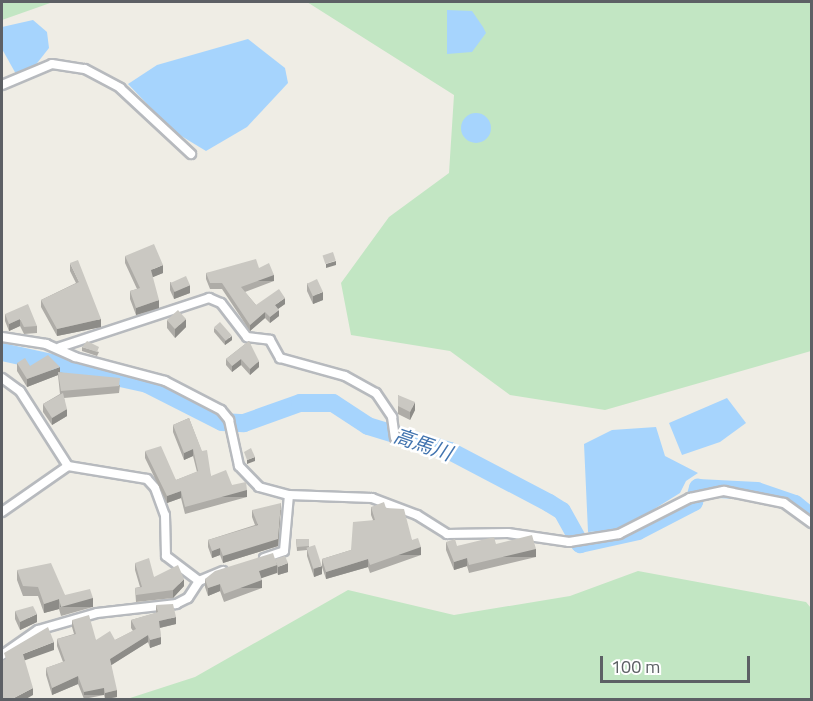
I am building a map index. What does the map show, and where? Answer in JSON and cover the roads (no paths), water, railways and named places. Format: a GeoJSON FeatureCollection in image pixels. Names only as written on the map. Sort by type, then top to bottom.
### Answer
{"type":"FeatureCollection","features":[{"type":"Feature","properties":{"kind":"street"},"geometry":{"type":"LineString","coordinates":[[2,85],[52,64],[85,69],[120,88],[191,154]]}},
{"type":"Feature","properties":{"kind":"street"},"geometry":{"type":"LineString","coordinates":[[60,347],[209,298],[221,303],[247,337],[270,340],[280,358],[345,376],[376,393],[390,414],[394,438]]}},
{"type":"Feature","properties":{"kind":"street"},"geometry":{"type":"LineString","coordinates":[[2,337],[60,347],[75,357],[165,381],[221,410],[229,420],[236,459],[251,483],[289,495],[372,498],[447,534],[508,533],[569,542],[619,534],[690,498],[724,491],[784,503],[812,523]]}},
{"type":"Feature","properties":{"kind":"street"},"geometry":{"type":"LineString","coordinates":[[2,378],[20,391],[68,466]]}},
{"type":"Feature","properties":{"kind":"street"},"geometry":{"type":"LineString","coordinates":[[2,512],[68,466],[147,480],[165,515],[166,556],[199,581]]}},
{"type":"Feature","properties":{"kind":"street"},"geometry":{"type":"LineString","coordinates":[[257,561],[284,551],[289,495]]}},
{"type":"Feature","properties":{"kind":"street"},"geometry":{"type":"LineString","coordinates":[[2,655],[39,630],[97,613],[176,604],[188,598],[199,581],[237,567]]}},
{"type":"Feature","properties":{"kind":"water"},"geometry":{"type":"Polygon","coordinates":[[[447,10],[472,11],[483,27],[486,33],[472,52],[447,54],[447,10]]]}},
{"type":"Feature","properties":{"kind":"water"},"geometry":{"type":"Polygon","coordinates":[[[33,20],[47,32],[49,48],[34,67],[16,74],[2,49],[2,27],[33,20]]]}},
{"type":"Feature","properties":{"kind":"water"},"geometry":{"type":"Polygon","coordinates":[[[248,39],[285,68],[288,83],[247,127],[206,151],[173,131],[128,84],[157,65],[248,39]]]}},
{"type":"Feature","properties":{"kind":"water"},"geometry":{"type":"Polygon","coordinates":[[[476,113],[487,117],[491,128],[487,139],[476,143],[465,139],[461,128],[465,117],[476,113]]]}},
{"type":"Feature","properties":{"kind":"water"},"geometry":{"type":"Polygon","coordinates":[[[727,398],[746,423],[720,442],[682,455],[669,423],[727,398]]]}},
{"type":"Feature","properties":{"kind":"water"},"geometry":{"type":"Polygon","coordinates":[[[656,427],[665,456],[698,473],[686,481],[680,493],[622,529],[588,532],[584,444],[612,430],[656,427]]]}},
{"type":"Feature","properties":{"kind":"waterway","name":"高馬川"},"geometry":{"type":"LineString","coordinates":[[2,352],[147,384],[222,422],[244,423],[300,403],[333,403],[368,426],[450,451],[549,503],[562,511],[580,544],[638,531],[694,502],[698,488],[757,491],[795,504],[812,518]]}}]}
